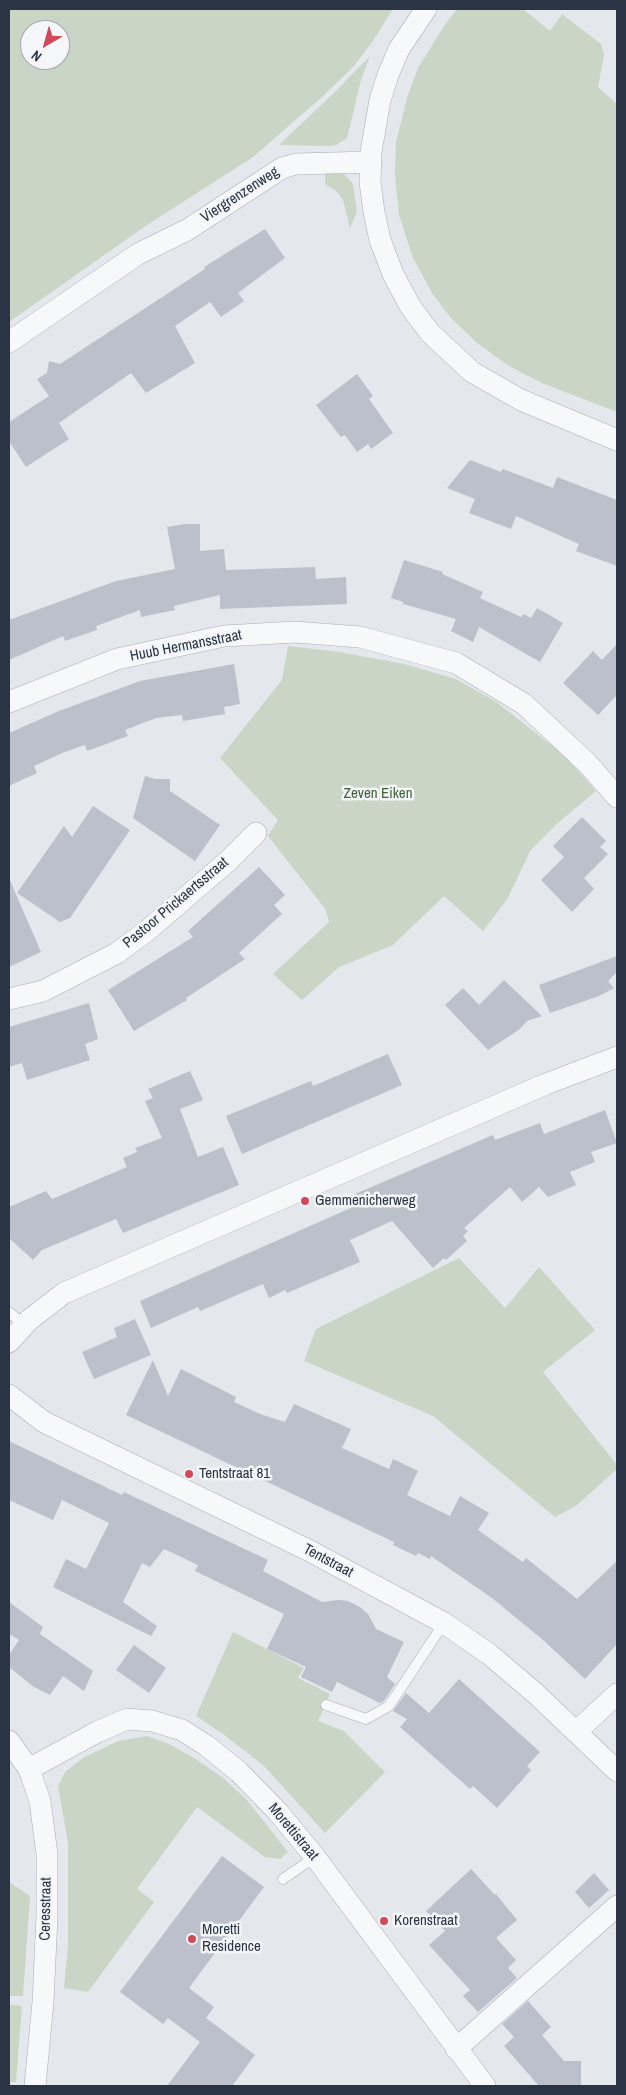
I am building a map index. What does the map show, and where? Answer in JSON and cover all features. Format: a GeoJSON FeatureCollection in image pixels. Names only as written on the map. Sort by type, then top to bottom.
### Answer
{"type":"FeatureCollection","features":[{"type":"Feature","properties":{"kind":"street"},"geometry":{"type":"LineString","coordinates":[[426,9],[399,49],[388,74],[378,111],[370,162],[372,199],[377,227],[393,274],[410,306],[430,333],[467,368],[494,386],[528,403],[617,440]]}},
{"type":"Feature","properties":{"kind":"street","name":"Viergrenzenweg"},"geometry":{"type":"LineString","coordinates":[[9,342],[138,254],[187,230],[282,168],[296,164],[370,162]]}},
{"type":"Feature","properties":{"kind":"street","name":"Huub Hermansstraat"},"geometry":{"type":"LineString","coordinates":[[9,702],[117,659],[224,636],[296,632],[360,637],[456,663],[524,704],[588,763],[617,797]]}},
{"type":"Feature","properties":{"kind":"street","name":"Pastoor Prickaertsstraat"},"geometry":{"type":"LineString","coordinates":[[9,999],[43,991],[84,972],[117,953],[148,930],[228,861],[256,834]]}},
{"type":"Feature","properties":{"kind":"street"},"geometry":{"type":"LineString","coordinates":[[9,1342],[16,1318],[45,1306],[64,1293],[546,1084],[617,1057]]}},
{"type":"Feature","properties":{"kind":"street","name":"Tentstraat"},"geometry":{"type":"LineString","coordinates":[[9,1395],[44,1422],[310,1551],[444,1623],[497,1661],[535,1692],[617,1771]]}},
{"type":"Feature","properties":{"kind":"street"},"geometry":{"type":"LineString","coordinates":[[576,1732],[617,1694]]}},
{"type":"Feature","properties":{"kind":"street","name":"Morettistraat"},"geometry":{"type":"LineString","coordinates":[[29,1768],[97,1732],[127,1719],[160,1723],[182,1730],[207,1746],[239,1772],[278,1812],[315,1857],[485,2086]]}},
{"type":"Feature","properties":{"kind":"street","name":"Ceresstraat"},"geometry":{"type":"LineString","coordinates":[[9,1741],[29,1768],[40,1801],[47,1854],[47,1916],[43,2002],[35,2086]]}},
{"type":"Feature","properties":{"kind":"street"},"geometry":{"type":"LineString","coordinates":[[456,2049],[617,1906]]}},
{"type":"Feature","properties":{"kind":"lane"},"geometry":{"type":"LineString","coordinates":[[326,1705],[366,1718],[389,1706],[444,1623]]}},
{"type":"Feature","properties":{"kind":"lane"},"geometry":{"type":"LineString","coordinates":[[283,1879],[315,1857]]}},
{"type":"Feature","properties":{"kind":"green space"},"geometry":{"type":"Polygon","coordinates":[[[9,9],[393,9],[373,41],[353,67],[322,97],[253,157],[147,225],[9,322],[9,9]]]}},
{"type":"Feature","properties":{"kind":"green space"},"geometry":{"type":"Polygon","coordinates":[[[457,9],[523,9],[550,31],[562,14],[601,44],[604,55],[598,87],[617,104],[617,412],[542,383],[509,366],[477,343],[450,317],[432,293],[413,258],[399,215],[395,175],[396,142],[407,98],[418,68],[457,9]]]}},
{"type":"Feature","properties":{"kind":"green space"},"geometry":{"type":"Polygon","coordinates":[[[370,56],[361,80],[347,138],[336,145],[329,146],[279,145],[337,90],[370,56]]]}},
{"type":"Feature","properties":{"kind":"green space"},"geometry":{"type":"Polygon","coordinates":[[[325,172],[344,174],[353,184],[357,211],[350,228],[343,200],[336,191],[325,184],[325,172]]]}},
{"type":"Feature","properties":{"kind":"green space","name":"Zeven Eiken"},"geometry":{"type":"Polygon","coordinates":[[[288,646],[339,652],[404,664],[456,679],[495,701],[565,756],[596,791],[558,823],[530,851],[508,898],[483,931],[444,896],[393,945],[339,967],[302,1000],[273,974],[329,922],[326,910],[268,836],[278,820],[220,758],[282,680],[288,646]]]}},
{"type":"Feature","properties":{"kind":"green space"},"geometry":{"type":"Polygon","coordinates":[[[459,1258],[505,1308],[539,1267],[595,1330],[543,1372],[617,1465],[617,1469],[576,1506],[555,1517],[433,1416],[304,1361],[316,1329],[459,1258]]]}},
{"type":"Feature","properties":{"kind":"green space"},"geometry":{"type":"Polygon","coordinates":[[[233,1632],[304,1668],[298,1678],[330,1694],[318,1721],[344,1731],[385,1772],[325,1833],[264,1766],[196,1716],[233,1632]]]}},
{"type":"Feature","properties":{"kind":"green space"},"geometry":{"type":"Polygon","coordinates":[[[147,1736],[169,1744],[222,1777],[247,1800],[288,1852],[280,1859],[265,1857],[197,1807],[137,1889],[154,1902],[88,1992],[64,1988],[68,1945],[68,1843],[58,1786],[65,1772],[83,1758],[118,1741],[147,1736]]]}},
{"type":"Feature","properties":{"kind":"green space"},"geometry":{"type":"Polygon","coordinates":[[[9,1882],[30,1896],[23,1996],[9,1996],[9,1882]]]}},
{"type":"Feature","properties":{"kind":"green space"},"geometry":{"type":"Polygon","coordinates":[[[9,2005],[22,2006],[16,2082],[9,2082],[9,2005]]]}},
{"type":"Feature","properties":{"kind":"building"},"geometry":{"type":"Polygon","coordinates":[[[265,229],[285,258],[238,293],[244,301],[221,317],[210,302],[175,326],[195,363],[146,393],[131,373],[59,423],[69,439],[26,467],[9,441],[9,422],[49,396],[37,379],[47,373],[49,361],[60,364],[205,269],[204,267],[265,229]]]}},
{"type":"Feature","properties":{"kind":"building"},"geometry":{"type":"Polygon","coordinates":[[[357,374],[373,396],[369,399],[393,433],[371,449],[368,444],[357,452],[345,435],[341,437],[316,405],[357,374]]]}},
{"type":"Feature","properties":{"kind":"building"},"geometry":{"type":"Polygon","coordinates":[[[470,460],[501,472],[503,469],[553,488],[557,477],[617,500],[617,566],[576,551],[579,544],[516,516],[511,529],[469,513],[475,499],[447,488],[470,460]]]}},
{"type":"Feature","properties":{"kind":"building"},"geometry":{"type":"Polygon","coordinates":[[[200,524],[200,551],[224,549],[226,570],[315,567],[316,579],[346,577],[347,604],[220,609],[220,595],[174,606],[175,610],[141,617],[140,610],[96,626],[97,630],[65,641],[63,636],[9,660],[9,620],[116,581],[175,569],[167,527],[200,524]]]}},
{"type":"Feature","properties":{"kind":"building"},"geometry":{"type":"Polygon","coordinates":[[[404,560],[443,572],[442,574],[483,592],[480,598],[521,617],[524,614],[531,618],[537,608],[563,623],[540,662],[479,627],[473,642],[451,631],[456,619],[403,604],[403,602],[391,598],[404,560]]]}},
{"type":"Feature","properties":{"kind":"building"},"geometry":{"type":"Polygon","coordinates":[[[617,644],[617,695],[598,715],[563,683],[593,651],[602,660],[617,644]]]}},
{"type":"Feature","properties":{"kind":"building"},"geometry":{"type":"Polygon","coordinates":[[[234,664],[240,704],[224,707],[225,714],[183,721],[182,715],[156,718],[125,730],[128,736],[87,751],[85,745],[62,753],[34,766],[37,773],[9,786],[9,733],[59,711],[140,681],[234,664]]]}},
{"type":"Feature","properties":{"kind":"building"},"geometry":{"type":"Polygon","coordinates":[[[145,776],[155,779],[170,779],[170,791],[220,825],[195,861],[133,818],[145,776]]]}},
{"type":"Feature","properties":{"kind":"building"},"geometry":{"type":"Polygon","coordinates":[[[93,806],[130,830],[70,918],[60,922],[17,893],[64,826],[72,837],[93,806]]]}},
{"type":"Feature","properties":{"kind":"building"},"geometry":{"type":"Polygon","coordinates":[[[582,817],[606,841],[600,847],[608,854],[584,878],[594,889],[572,912],[541,880],[564,857],[553,846],[582,817]]]}},
{"type":"Feature","properties":{"kind":"building"},"geometry":{"type":"Polygon","coordinates":[[[259,867],[285,895],[274,905],[282,914],[239,953],[245,959],[186,998],[187,1000],[134,1031],[108,990],[193,937],[188,931],[259,867]]]}},
{"type":"Feature","properties":{"kind":"building"},"geometry":{"type":"Polygon","coordinates":[[[9,878],[41,952],[9,967],[9,878]]]}},
{"type":"Feature","properties":{"kind":"building"},"geometry":{"type":"Polygon","coordinates":[[[617,956],[617,972],[608,981],[614,988],[599,996],[550,1013],[539,985],[617,956]]]}},
{"type":"Feature","properties":{"kind":"building"},"geometry":{"type":"Polygon","coordinates":[[[504,980],[542,1016],[527,1021],[520,1029],[488,1050],[445,1005],[463,988],[479,1005],[504,980]]]}},
{"type":"Feature","properties":{"kind":"building"},"geometry":{"type":"Polygon","coordinates":[[[89,1003],[98,1039],[85,1044],[90,1060],[27,1080],[22,1063],[9,1067],[9,1027],[89,1003]]]}},
{"type":"Feature","properties":{"kind":"building"},"geometry":{"type":"Polygon","coordinates":[[[388,1054],[402,1085],[242,1154],[226,1116],[311,1081],[313,1086],[388,1054]]]}},
{"type":"Feature","properties":{"kind":"building"},"geometry":{"type":"Polygon","coordinates":[[[190,1071],[203,1100],[180,1109],[198,1157],[223,1147],[239,1185],[123,1233],[116,1219],[42,1250],[33,1260],[9,1238],[9,1207],[46,1191],[52,1199],[127,1167],[123,1158],[137,1152],[135,1148],[162,1138],[145,1101],[153,1098],[148,1089],[190,1071]]]}},
{"type":"Feature","properties":{"kind":"building"},"geometry":{"type":"Polygon","coordinates":[[[605,1110],[617,1143],[591,1152],[595,1162],[570,1172],[576,1185],[548,1197],[539,1187],[522,1202],[510,1187],[464,1228],[468,1231],[463,1236],[467,1241],[446,1260],[444,1258],[433,1268],[392,1221],[350,1240],[360,1262],[287,1293],[285,1290],[269,1298],[263,1284],[200,1311],[198,1307],[151,1328],[140,1301],[362,1203],[355,1194],[493,1135],[495,1140],[540,1123],[544,1134],[605,1110]]]}},
{"type":"Feature","properties":{"kind":"building"},"geometry":{"type":"Polygon","coordinates":[[[135,1319],[151,1355],[94,1379],[82,1352],[117,1337],[114,1328],[135,1319]]]}},
{"type":"Feature","properties":{"kind":"building"},"geometry":{"type":"Polygon","coordinates":[[[153,1360],[168,1396],[181,1369],[236,1397],[234,1402],[260,1414],[285,1422],[294,1404],[351,1429],[342,1448],[389,1469],[393,1459],[418,1471],[407,1495],[450,1516],[460,1496],[489,1513],[478,1530],[523,1562],[526,1558],[577,1599],[617,1561],[617,1644],[585,1679],[542,1639],[492,1598],[431,1556],[430,1559],[418,1553],[416,1556],[393,1545],[394,1542],[126,1415],[153,1360]]]}},
{"type":"Feature","properties":{"kind":"building"},"geometry":{"type":"Polygon","coordinates":[[[9,1441],[122,1495],[124,1492],[268,1560],[263,1571],[322,1602],[348,1601],[360,1607],[368,1614],[376,1629],[404,1642],[387,1677],[395,1684],[384,1701],[380,1703],[337,1682],[332,1692],[301,1677],[306,1667],[267,1649],[284,1614],[195,1571],[198,1565],[164,1549],[150,1567],[142,1563],[123,1602],[157,1626],[151,1636],[53,1587],[66,1559],[86,1569],[109,1523],[62,1500],[53,1520],[9,1500],[9,1441]]]}},
{"type":"Feature","properties":{"kind":"building"},"geometry":{"type":"Polygon","coordinates":[[[9,1602],[43,1627],[40,1634],[93,1671],[84,1691],[63,1676],[50,1695],[34,1687],[9,1667],[9,1655],[19,1640],[9,1634],[9,1602]]]}},
{"type":"Feature","properties":{"kind":"building"},"geometry":{"type":"Polygon","coordinates":[[[134,1645],[166,1668],[149,1693],[116,1670],[134,1645]]]}},
{"type":"Feature","properties":{"kind":"building"},"geometry":{"type":"Polygon","coordinates":[[[459,1679],[540,1752],[527,1766],[531,1770],[497,1808],[473,1786],[470,1789],[400,1727],[407,1719],[393,1711],[406,1693],[429,1713],[459,1679]]]}},
{"type":"Feature","properties":{"kind":"building","name":"Moretti Residence"},"geometry":{"type":"Polygon","coordinates":[[[222,1856],[264,1887],[189,1988],[214,2007],[206,2018],[255,2055],[232,2086],[167,2086],[200,2042],[168,2018],[163,2024],[120,1992],[222,1856]]]}},
{"type":"Feature","properties":{"kind":"building"},"geometry":{"type":"Polygon","coordinates":[[[471,1869],[496,1894],[517,1920],[496,1938],[516,1960],[508,1968],[517,1978],[478,2012],[463,1996],[470,1990],[429,1945],[445,1931],[426,1911],[471,1869]]]}},
{"type":"Feature","properties":{"kind":"building"},"geometry":{"type":"Polygon","coordinates":[[[594,1873],[609,1890],[589,1908],[575,1892],[594,1873]]]}},
{"type":"Feature","properties":{"kind":"building"},"geometry":{"type":"Polygon","coordinates":[[[528,2001],[551,2027],[542,2035],[564,2061],[581,2061],[581,2086],[539,2086],[504,2046],[514,2037],[502,2024],[528,2001]]]}},
{"type":"Feature","properties":{"kind":"place","name":"Gemmenicherweg"},"geometry":{"type":"Point","coordinates":[305,1201]}},
{"type":"Feature","properties":{"kind":"place","name":"Tentstraat 81"},"geometry":{"type":"Point","coordinates":[189,1474]}},
{"type":"Feature","properties":{"kind":"place","name":"Korenstraat"},"geometry":{"type":"Point","coordinates":[384,1921]}},
{"type":"Feature","properties":{"kind":"place","name":"Moretti Residence"},"geometry":{"type":"Point","coordinates":[192,1939]}}]}
